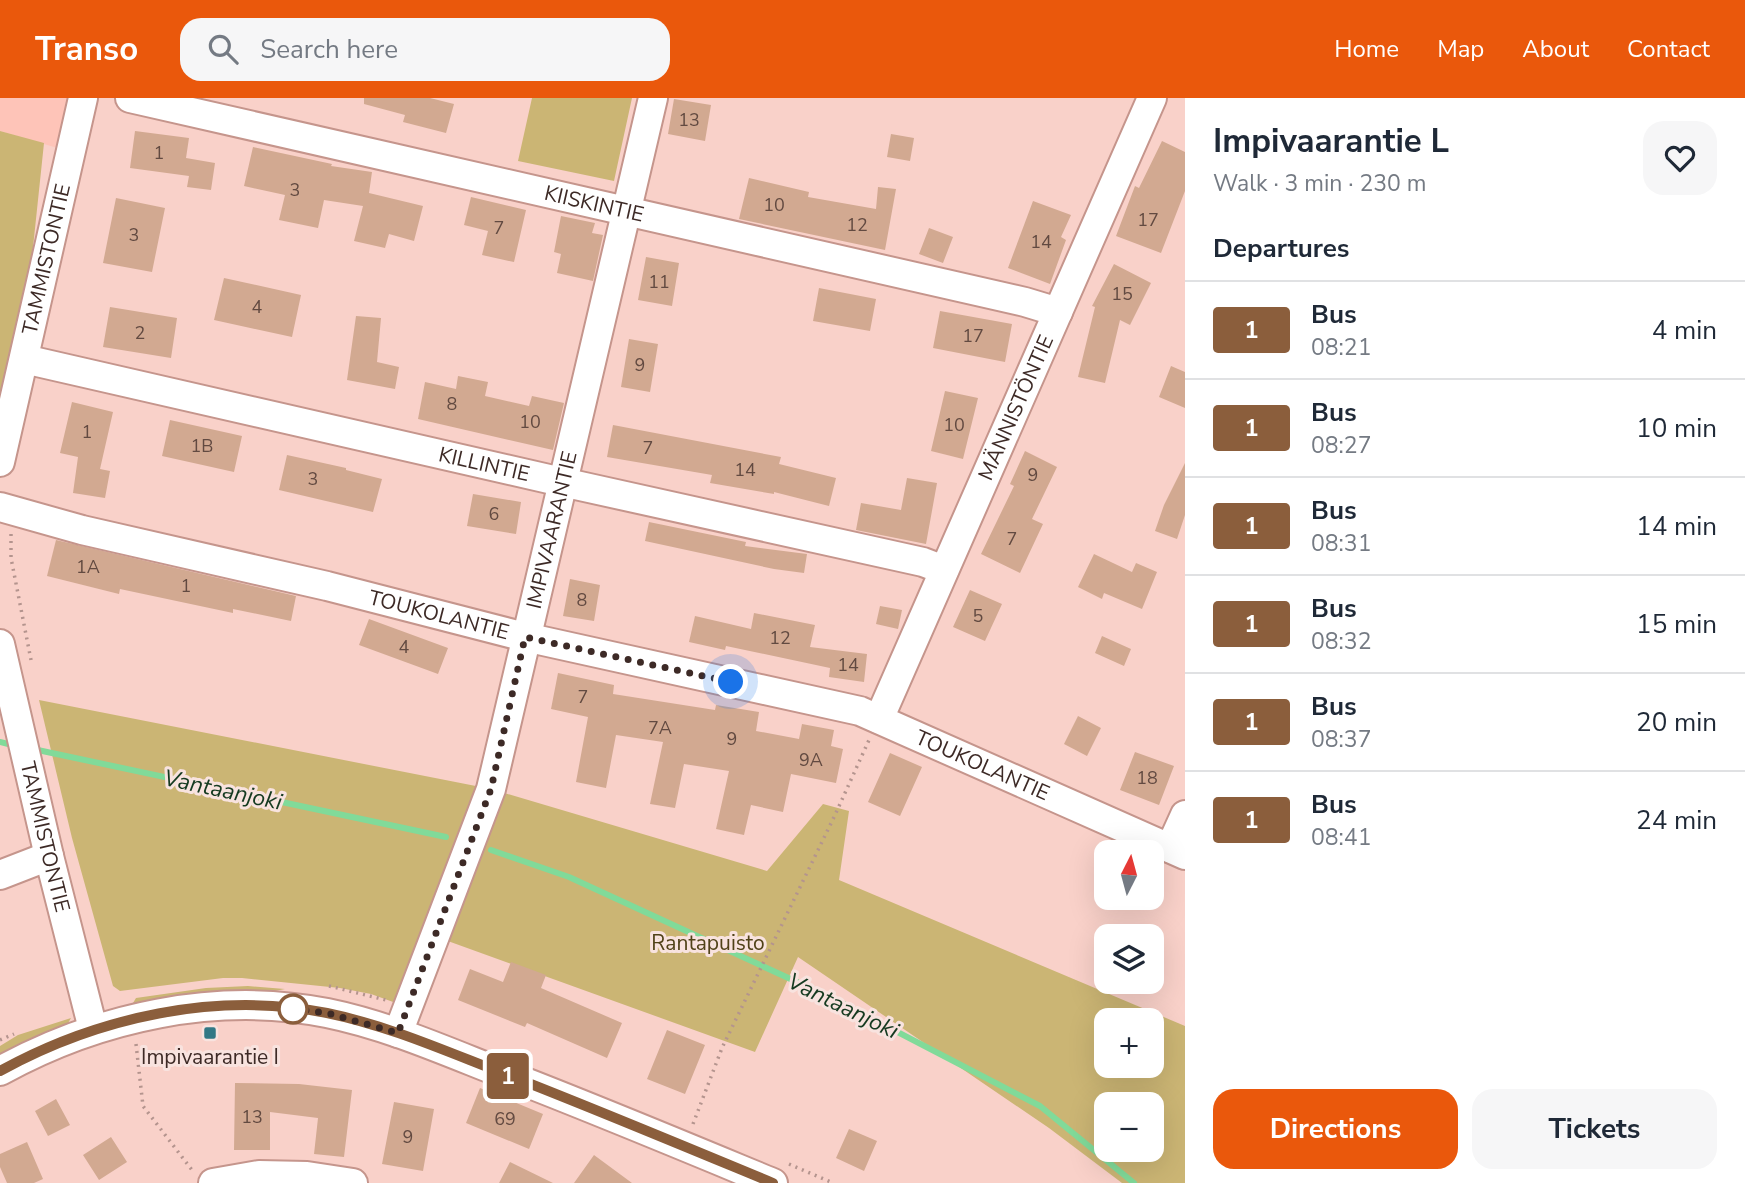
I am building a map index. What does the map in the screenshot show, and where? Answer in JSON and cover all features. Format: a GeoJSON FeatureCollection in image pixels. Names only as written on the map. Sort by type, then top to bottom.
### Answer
{"type":"FeatureCollection","features":[{"type":"Feature","properties":{"kind":"street","name":"TAMMISTONTIE"},"geometry":{"type":"LineString","coordinates":[[0,461],[83,98]]}},
{"type":"Feature","properties":{"kind":"street","name":"KIISKINTIE"},"geometry":{"type":"LineString","coordinates":[[130,98],[628,210],[1025,302],[1058,312]]}},
{"type":"Feature","properties":{"kind":"street","name":"IMPIVAARANTIE"},"geometry":{"type":"LineString","coordinates":[[398,1033],[491,789],[653,98]]}},
{"type":"Feature","properties":{"kind":"street","name":"MÄNNISTÖNTIE"},"geometry":{"type":"LineString","coordinates":[[878,719],[1152,98]]}},
{"type":"Feature","properties":{"kind":"street","name":"KILLINTIE"},"geometry":{"type":"LineString","coordinates":[[24,359],[922,562],[944,570]]}},
{"type":"Feature","properties":{"kind":"street","name":"TOUKOLANTIE"},"geometry":{"type":"LineString","coordinates":[[7,510],[82,530],[327,586],[525,637],[860,711],[1177,852]]}},
{"type":"Feature","properties":{"kind":"street","name":"TAMMISTONTIE"},"geometry":{"type":"LineString","coordinates":[[0,645],[93,1029]]}},
{"type":"Feature","properties":{"kind":"street"},"geometry":{"type":"LineString","coordinates":[[1177,852],[1185,814]]}},
{"type":"Feature","properties":{"kind":"street"},"geometry":{"type":"LineString","coordinates":[[0,875],[49,856]]}},
{"type":"Feature","properties":{"kind":"street"},"geometry":{"type":"LineString","coordinates":[[0,1071],[38,1050],[93,1029],[176,1010],[267,1005],[327,1013],[398,1033],[773,1183]]}},
{"type":"Feature","properties":{"kind":"street"},"geometry":{"type":"LineString","coordinates":[[203,1177],[307,1176],[353,1183]]}},
{"type":"Feature","properties":{"kind":"path"},"geometry":{"type":"LineString","coordinates":[[7,510],[11,558],[32,661]]}},
{"type":"Feature","properties":{"kind":"path"},"geometry":{"type":"LineString","coordinates":[[682,1146],[722,1048],[835,815],[878,719]]}},
{"type":"Feature","properties":{"kind":"path"},"geometry":{"type":"LineString","coordinates":[[132,1020],[143,1106],[203,1177]]}},
{"type":"Feature","properties":{"kind":"shaded area"},"geometry":{"type":"Polygon","coordinates":[[[0,98],[83,98],[71,152],[0,131],[0,98]]]}},
{"type":"Feature","properties":{"kind":"green space"},"geometry":{"type":"Polygon","coordinates":[[[532,98],[632,98],[614,181],[518,161],[532,98]]]}},
{"type":"Feature","properties":{"kind":"green space"},"geometry":{"type":"Polygon","coordinates":[[[0,131],[44,143],[24,333],[0,435],[0,131]]]}},
{"type":"Feature","properties":{"kind":"green space","name":"Rantapuisto"},"geometry":{"type":"Polygon","coordinates":[[[39,700],[491,789],[767,871],[823,804],[849,811],[839,880],[1094,988],[1094,994],[1109,994],[1142,1008],[1094,1008],[1094,1078],[1164,1078],[1164,1017],[1185,1026],[1185,1183],[1122,1183],[1094,1162],[1164,1162],[1164,1092],[1094,1092],[1094,1162],[1049,1128],[798,957],[755,1052],[434,936],[407,1007],[371,994],[340,988],[242,978],[120,991],[113,986],[72,838],[39,700]]]}},
{"type":"Feature","properties":{"kind":"green space"},"geometry":{"type":"Polygon","coordinates":[[[248,986],[285,989],[249,996],[135,1007],[133,1003],[136,998],[206,988],[248,986]]]}},
{"type":"Feature","properties":{"kind":"green space"},"geometry":{"type":"Polygon","coordinates":[[[71,1018],[64,1030],[0,1059],[0,1046],[18,1035],[71,1018]]]}},
{"type":"Feature","properties":{"kind":"building"},"geometry":{"type":"Polygon","coordinates":[[[364,98],[430,98],[454,104],[446,133],[403,122],[405,115],[364,104],[364,98]]]}},
{"type":"Feature","properties":{"kind":"building"},"geometry":{"type":"Polygon","coordinates":[[[674,99],[711,105],[705,141],[668,134],[674,99]]]}},
{"type":"Feature","properties":{"kind":"building"},"geometry":{"type":"Polygon","coordinates":[[[135,131],[189,138],[186,158],[215,163],[211,190],[187,187],[189,176],[130,168],[135,131]]]}},
{"type":"Feature","properties":{"kind":"building"},"geometry":{"type":"Polygon","coordinates":[[[891,134],[914,138],[910,161],[887,157],[891,134]]]}},
{"type":"Feature","properties":{"kind":"building"},"geometry":{"type":"Polygon","coordinates":[[[1162,141],[1185,152],[1185,191],[1161,253],[1116,236],[1135,186],[1139,188],[1162,141]]]}},
{"type":"Feature","properties":{"kind":"building"},"geometry":{"type":"Polygon","coordinates":[[[253,147],[332,164],[331,166],[372,172],[369,193],[423,206],[414,241],[389,234],[385,248],[354,241],[363,206],[324,200],[318,228],[279,220],[285,195],[244,186],[253,147]]]}},
{"type":"Feature","properties":{"kind":"building"},"geometry":{"type":"Polygon","coordinates":[[[749,178],[809,192],[808,197],[876,209],[878,187],[896,189],[885,250],[739,219],[749,178]]]}},
{"type":"Feature","properties":{"kind":"building"},"geometry":{"type":"Polygon","coordinates":[[[471,197],[526,210],[514,262],[482,255],[488,231],[464,225],[471,197]]]}},
{"type":"Feature","properties":{"kind":"building"},"geometry":{"type":"Polygon","coordinates":[[[116,198],[165,208],[152,272],[103,263],[116,198]]]}},
{"type":"Feature","properties":{"kind":"building"},"geometry":{"type":"Polygon","coordinates":[[[1033,201],[1071,215],[1061,237],[1066,240],[1050,284],[1008,268],[1033,201]]]}},
{"type":"Feature","properties":{"kind":"building"},"geometry":{"type":"Polygon","coordinates":[[[561,216],[595,223],[592,233],[603,235],[593,281],[557,273],[561,254],[554,252],[561,216]]]}},
{"type":"Feature","properties":{"kind":"building"},"geometry":{"type":"Polygon","coordinates":[[[929,228],[953,237],[943,263],[919,254],[929,228]]]}},
{"type":"Feature","properties":{"kind":"building"},"geometry":{"type":"Polygon","coordinates":[[[646,257],[679,263],[672,306],[638,300],[646,257]]]}},
{"type":"Feature","properties":{"kind":"building"},"geometry":{"type":"Polygon","coordinates":[[[1114,264],[1151,283],[1130,325],[1120,320],[1105,383],[1078,377],[1095,307],[1092,306],[1114,264]]]}},
{"type":"Feature","properties":{"kind":"building"},"geometry":{"type":"Polygon","coordinates":[[[224,278],[301,295],[292,337],[214,320],[224,278]]]}},
{"type":"Feature","properties":{"kind":"building"},"geometry":{"type":"Polygon","coordinates":[[[819,288],[876,299],[870,331],[813,321],[819,288]]]}},
{"type":"Feature","properties":{"kind":"building"},"geometry":{"type":"Polygon","coordinates":[[[110,307],[177,318],[171,358],[103,347],[110,307]]]}},
{"type":"Feature","properties":{"kind":"building"},"geometry":{"type":"Polygon","coordinates":[[[940,311],[1012,324],[1005,362],[933,348],[940,311]]]}},
{"type":"Feature","properties":{"kind":"building"},"geometry":{"type":"Polygon","coordinates":[[[356,316],[381,318],[377,362],[399,367],[395,389],[347,380],[356,316]]]}},
{"type":"Feature","properties":{"kind":"building"},"geometry":{"type":"Polygon","coordinates":[[[629,339],[658,344],[650,392],[621,387],[629,339]]]}},
{"type":"Feature","properties":{"kind":"building"},"geometry":{"type":"Polygon","coordinates":[[[1171,366],[1185,372],[1185,408],[1159,397],[1171,366]]]}},
{"type":"Feature","properties":{"kind":"building"},"geometry":{"type":"Polygon","coordinates":[[[458,376],[488,382],[485,396],[529,406],[532,396],[564,403],[553,450],[418,419],[425,382],[456,389],[458,376]]]}},
{"type":"Feature","properties":{"kind":"building"},"geometry":{"type":"Polygon","coordinates":[[[945,391],[978,398],[963,459],[931,451],[945,391]]]}},
{"type":"Feature","properties":{"kind":"building"},"geometry":{"type":"Polygon","coordinates":[[[72,402],[113,412],[100,469],[110,471],[105,498],[73,493],[78,457],[60,453],[72,402]]]}},
{"type":"Feature","properties":{"kind":"building"},"geometry":{"type":"Polygon","coordinates":[[[170,420],[242,436],[234,472],[162,456],[170,420]]]}},
{"type":"Feature","properties":{"kind":"building"},"geometry":{"type":"Polygon","coordinates":[[[613,425],[781,457],[779,464],[836,478],[829,506],[774,492],[710,483],[712,475],[607,457],[613,425]]]}},
{"type":"Feature","properties":{"kind":"building"},"geometry":{"type":"Polygon","coordinates":[[[1025,451],[1057,467],[1032,519],[1043,524],[1020,573],[981,554],[1014,486],[1010,484],[1025,451]]]}},
{"type":"Feature","properties":{"kind":"building"},"geometry":{"type":"Polygon","coordinates":[[[287,455],[382,479],[373,512],[279,490],[287,455]]]}},
{"type":"Feature","properties":{"kind":"building"},"geometry":{"type":"Polygon","coordinates":[[[1185,463],[1185,515],[1177,539],[1155,531],[1164,505],[1185,463]]]}},
{"type":"Feature","properties":{"kind":"building"},"geometry":{"type":"Polygon","coordinates":[[[907,478],[937,483],[926,544],[856,530],[861,503],[901,510],[907,478]]]}},
{"type":"Feature","properties":{"kind":"building"},"geometry":{"type":"Polygon","coordinates":[[[473,494],[521,502],[516,534],[467,526],[473,494]]]}},
{"type":"Feature","properties":{"kind":"building"},"geometry":{"type":"Polygon","coordinates":[[[649,522],[746,542],[745,546],[807,554],[804,573],[645,541],[649,522]]]}},
{"type":"Feature","properties":{"kind":"building"},"geometry":{"type":"Polygon","coordinates":[[[56,540],[296,596],[291,621],[233,609],[233,613],[120,589],[119,594],[47,576],[56,540]]]}},
{"type":"Feature","properties":{"kind":"building"},"geometry":{"type":"Polygon","coordinates":[[[1094,554],[1132,572],[1136,563],[1157,572],[1142,609],[1104,593],[1102,599],[1078,587],[1094,554]]]}},
{"type":"Feature","properties":{"kind":"building"},"geometry":{"type":"Polygon","coordinates":[[[570,579],[600,585],[594,621],[563,616],[570,579]]]}},
{"type":"Feature","properties":{"kind":"building"},"geometry":{"type":"Polygon","coordinates":[[[970,590],[1002,604],[985,641],[953,627],[970,590]]]}},
{"type":"Feature","properties":{"kind":"building"},"geometry":{"type":"Polygon","coordinates":[[[880,606],[902,610],[898,629],[876,624],[880,606]]]}},
{"type":"Feature","properties":{"kind":"building"},"geometry":{"type":"Polygon","coordinates":[[[754,613],[815,625],[810,647],[867,654],[864,682],[829,677],[830,668],[726,646],[725,650],[689,642],[695,616],[751,629],[754,613]]]}},
{"type":"Feature","properties":{"kind":"building"},"geometry":{"type":"Polygon","coordinates":[[[369,619],[448,648],[438,674],[359,645],[369,619]]]}},
{"type":"Feature","properties":{"kind":"building"},"geometry":{"type":"Polygon","coordinates":[[[1102,636],[1131,649],[1124,666],[1095,653],[1102,636]]]}},
{"type":"Feature","properties":{"kind":"building"},"geometry":{"type":"Polygon","coordinates":[[[558,673],[614,685],[613,694],[715,710],[716,705],[759,712],[756,731],[799,739],[802,724],[834,730],[831,746],[843,749],[836,783],[791,774],[783,812],[751,805],[744,835],[716,829],[729,771],[684,764],[675,808],[650,804],[663,742],[616,735],[606,788],[576,782],[588,717],[551,709],[558,673]]]}},
{"type":"Feature","properties":{"kind":"building"},"geometry":{"type":"Polygon","coordinates":[[[1078,716],[1101,728],[1087,756],[1064,744],[1078,716]]]}},
{"type":"Feature","properties":{"kind":"building"},"geometry":{"type":"Polygon","coordinates":[[[1135,752],[1174,766],[1159,805],[1120,790],[1135,752]]]}},
{"type":"Feature","properties":{"kind":"building"},"geometry":{"type":"Polygon","coordinates":[[[890,753],[922,767],[900,816],[868,802],[890,753]]]}},
{"type":"Feature","properties":{"kind":"building"},"geometry":{"type":"Polygon","coordinates":[[[511,962],[546,975],[541,988],[622,1023],[607,1058],[527,1023],[525,1027],[458,1000],[470,969],[503,982],[511,962]]]}},
{"type":"Feature","properties":{"kind":"building"},"geometry":{"type":"Polygon","coordinates":[[[667,1030],[705,1045],[685,1094],[647,1079],[667,1030]]]}},
{"type":"Feature","properties":{"kind":"building"},"geometry":{"type":"Polygon","coordinates":[[[235,1083],[299,1084],[352,1090],[344,1157],[314,1154],[318,1118],[270,1112],[270,1150],[234,1150],[235,1083]]]}},
{"type":"Feature","properties":{"kind":"building"},"geometry":{"type":"Polygon","coordinates":[[[480,1088],[543,1114],[529,1149],[466,1123],[480,1088]]]}},
{"type":"Feature","properties":{"kind":"building"},"geometry":{"type":"Polygon","coordinates":[[[56,1099],[70,1125],[48,1136],[35,1111],[56,1099]]]}},
{"type":"Feature","properties":{"kind":"building"},"geometry":{"type":"Polygon","coordinates":[[[394,1102],[434,1109],[423,1171],[382,1164],[394,1102]]]}},
{"type":"Feature","properties":{"kind":"building"},"geometry":{"type":"Polygon","coordinates":[[[849,1129],[877,1141],[864,1171],[836,1158],[849,1129]]]}},
{"type":"Feature","properties":{"kind":"building"},"geometry":{"type":"Polygon","coordinates":[[[111,1137],[127,1162],[99,1180],[83,1155],[111,1137]]]}},
{"type":"Feature","properties":{"kind":"building"},"geometry":{"type":"Polygon","coordinates":[[[27,1142],[43,1179],[34,1183],[7,1183],[0,1167],[0,1154],[27,1142]]]}},
{"type":"Feature","properties":{"kind":"building"},"geometry":{"type":"Polygon","coordinates":[[[594,1155],[632,1183],[574,1183],[594,1155]]]}},
{"type":"Feature","properties":{"kind":"building"},"geometry":{"type":"Polygon","coordinates":[[[510,1162],[553,1183],[499,1183],[510,1162]]]}},
{"type":"Feature","properties":{"kind":"waterway","name":"Vantaanjoki"},"geometry":{"type":"LineString","coordinates":[[0,742],[16,746]]}},
{"type":"Feature","properties":{"kind":"waterway","name":"Vantaanjoki"},"geometry":{"type":"LineString","coordinates":[[33,749],[446,837]]}},
{"type":"Feature","properties":{"kind":"waterway","name":"Vantaanjoki"},"geometry":{"type":"LineString","coordinates":[[491,850],[569,877],[834,999],[1040,1106],[1134,1183]]}},
{"type":"Feature","properties":{"kind":"bus line","name":"1"},"geometry":{"type":"LineString","coordinates":[[0,1071],[38,1050],[93,1029],[176,1010],[267,1005],[327,1013],[398,1033],[773,1183]]}},
{"type":"Feature","properties":{"kind":"place","name":"Impivaarantie I"},"geometry":{"type":"Point","coordinates":[210,1033]}},
{"type":"Feature","properties":{"kind":"route"},"geometry":{"type":"LineString","coordinates":[[293,1009],[287,1008],[327,1013],[398,1033],[491,789],[525,637],[731,682]]}}]}
